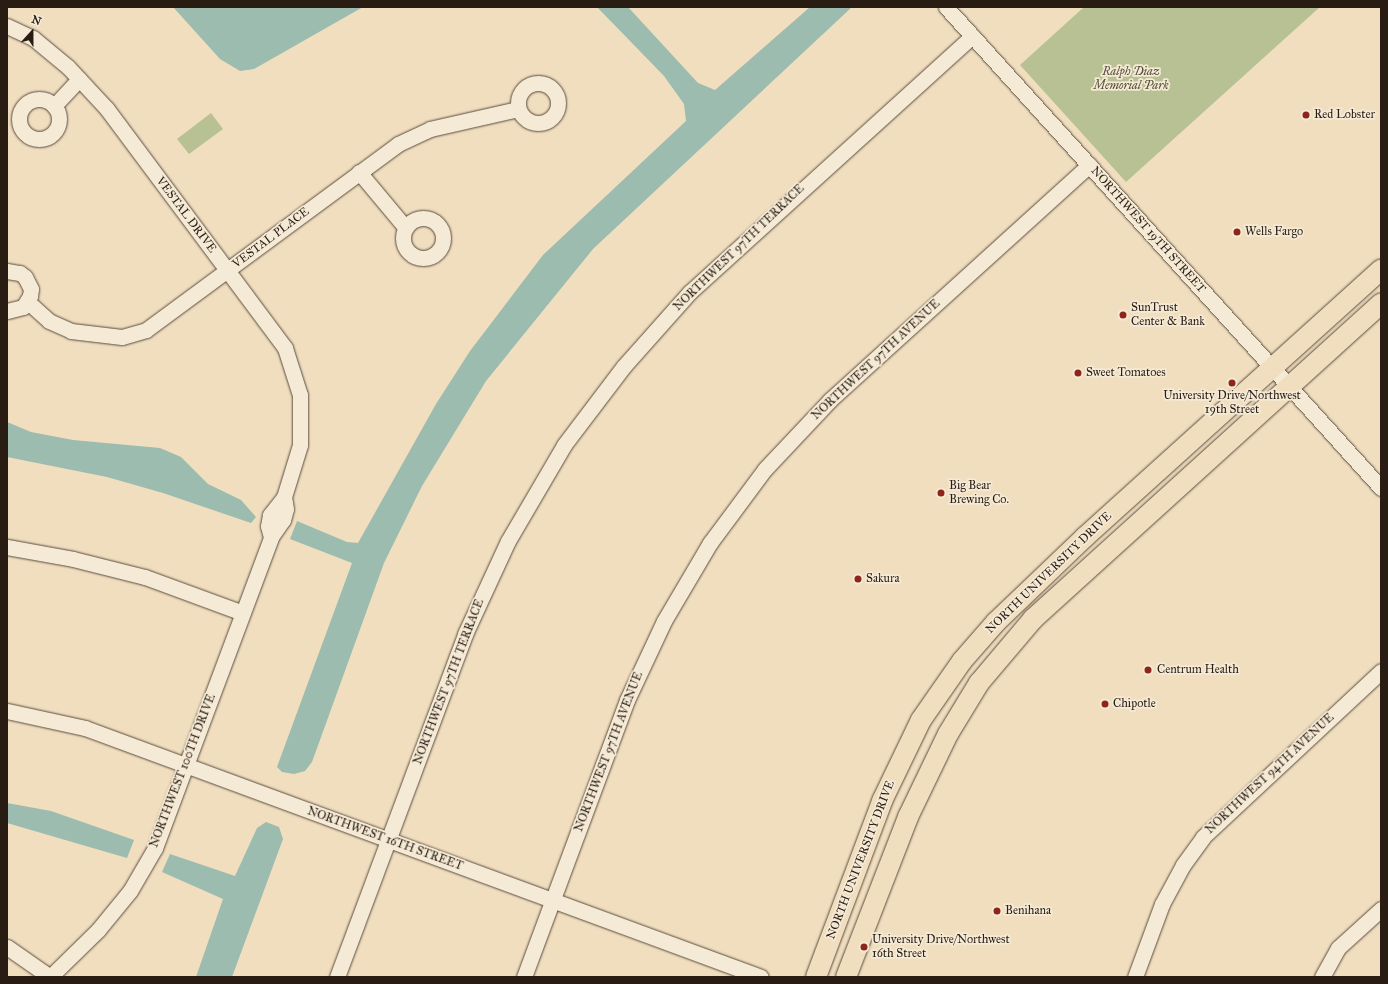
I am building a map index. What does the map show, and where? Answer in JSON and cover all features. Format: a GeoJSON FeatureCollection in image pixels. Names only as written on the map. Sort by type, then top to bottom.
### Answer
{"type":"FeatureCollection","features":[{"type":"Feature","properties":{"kind":"main road","name":"NORTH UNIVERSITY DRIVE"},"geometry":{"type":"LineString","coordinates":[[816,977],[882,801],[920,720],[962,660],[996,622],[1047,573],[1272,367],[1381,270]]}},
{"type":"Feature","properties":{"kind":"main road","name":"NORTH UNIVERSITY DRIVE"},"geometry":{"type":"LineString","coordinates":[[846,977],[908,817],[948,734],[979,683],[1033,619],[1381,303]]}},
{"type":"Feature","properties":{"kind":"main road"},"geometry":{"type":"LineString","coordinates":[[1014,642],[1013,628],[1016,616],[1047,573]]}},
{"type":"Feature","properties":{"kind":"main road"},"geometry":{"type":"LineString","coordinates":[[979,683],[997,640],[996,622]]}},
{"type":"Feature","properties":{"kind":"main road"},"geometry":{"type":"LineString","coordinates":[[826,977],[837,919]]}},
{"type":"Feature","properties":{"kind":"street","name":"NORTHWEST 19TH STREET"},"geometry":{"type":"LineString","coordinates":[[946,7],[1381,488]]}},
{"type":"Feature","properties":{"kind":"street","name":"VESTAL DRIVE"},"geometry":{"type":"LineString","coordinates":[[7,26],[33,38],[79,79],[107,109],[285,348],[300,395],[300,445],[284,497],[286,509],[283,520],[271,537]]}},
{"type":"Feature","properties":{"kind":"street","name":"NORTHWEST 97TH TERRACE"},"geometry":{"type":"LineString","coordinates":[[337,977],[468,626],[508,541],[564,444],[624,366],[690,292],[972,36]]}},
{"type":"Feature","properties":{"kind":"street"},"geometry":{"type":"LineString","coordinates":[[54,106],[79,79]]}},
{"type":"Feature","properties":{"kind":"street","name":"VESTAL PLACE"},"geometry":{"type":"LineString","coordinates":[[28,302],[49,321],[70,331],[122,336],[146,330],[228,271],[398,144],[430,129],[518,109]]}},
{"type":"Feature","properties":{"kind":"street","name":"NORTHWEST 97TH AVENUE"},"geometry":{"type":"LineString","coordinates":[[524,977],[627,700],[664,621],[710,543],[765,469],[830,400],[1089,165]]}},
{"type":"Feature","properties":{"kind":"street"},"geometry":{"type":"LineString","coordinates":[[359,172],[405,227]]}},
{"type":"Feature","properties":{"kind":"street"},"geometry":{"type":"LineString","coordinates":[[7,271],[13,271],[25,277],[31,289],[28,302],[18,310],[7,311]]}},
{"type":"Feature","properties":{"kind":"street","name":"NORTHWEST 100TH DRIVE"},"geometry":{"type":"LineString","coordinates":[[50,977],[98,930],[130,891],[154,848],[187,765],[271,537]]}},
{"type":"Feature","properties":{"kind":"street"},"geometry":{"type":"LineString","coordinates":[[7,547],[73,558],[145,577],[243,613]]}},
{"type":"Feature","properties":{"kind":"street","name":"NORTHWEST 94TH AVENUE"},"geometry":{"type":"LineString","coordinates":[[1135,977],[1162,904],[1183,865],[1203,837],[1381,671]]}},
{"type":"Feature","properties":{"kind":"street","name":"NORTHWEST 16TH STREET"},"geometry":{"type":"LineString","coordinates":[[7,710],[85,728],[760,977]]}},
{"type":"Feature","properties":{"kind":"street"},"geometry":{"type":"LineString","coordinates":[[1322,977],[1338,948],[1381,909]]}},
{"type":"Feature","properties":{"kind":"street"},"geometry":{"type":"LineString","coordinates":[[7,947],[50,977]]}},
{"type":"Feature","properties":{"kind":"green space","name":"Ralph Diaz Memorial Park"},"geometry":{"type":"Polygon","coordinates":[[[1084,7],[1320,7],[1126,182],[1020,65],[1084,7]]]}},
{"type":"Feature","properties":{"kind":"green space"},"geometry":{"type":"Polygon","coordinates":[[[211,113],[223,129],[189,154],[177,139],[211,113]]]}},
{"type":"Feature","properties":{"kind":"shaded area"},"geometry":{"type":"Polygon","coordinates":[[[173,7],[363,7],[254,69],[240,71],[220,59],[173,7]]]}},
{"type":"Feature","properties":{"kind":"shaded area"},"geometry":{"type":"Polygon","coordinates":[[[597,7],[628,7],[698,83],[715,90],[810,7],[852,7],[593,249],[486,381],[422,486],[384,563],[312,762],[305,771],[294,774],[282,772],[277,767],[352,563],[290,539],[297,521],[347,542],[358,543],[436,404],[470,351],[543,255],[686,121],[684,104],[664,76],[597,7]]]}},
{"type":"Feature","properties":{"kind":"shaded area"},"geometry":{"type":"Polygon","coordinates":[[[7,422],[31,432],[73,440],[160,448],[181,457],[208,484],[241,500],[256,517],[251,523],[163,493],[107,477],[7,457],[7,422]]]}},
{"type":"Feature","properties":{"kind":"shaded area"},"geometry":{"type":"Polygon","coordinates":[[[7,803],[51,811],[134,840],[127,858],[7,823],[7,803]]]}},
{"type":"Feature","properties":{"kind":"shaded area"},"geometry":{"type":"Polygon","coordinates":[[[266,822],[279,827],[283,839],[232,977],[196,977],[223,899],[162,872],[170,854],[235,876],[257,828],[266,822]]]}},
{"type":"Feature","properties":{"kind":"place","name":"Red Lobster"},"geometry":{"type":"Point","coordinates":[1306,115]}},
{"type":"Feature","properties":{"kind":"place","name":"Wells Fargo"},"geometry":{"type":"Point","coordinates":[1237,232]}},
{"type":"Feature","properties":{"kind":"place","name":"SunTrust Center & Bank"},"geometry":{"type":"Point","coordinates":[1123,315]}},
{"type":"Feature","properties":{"kind":"place","name":"Sweet Tomatoes"},"geometry":{"type":"Point","coordinates":[1078,373]}},
{"type":"Feature","properties":{"kind":"place","name":"University Drive/Northwest 19th Street"},"geometry":{"type":"Point","coordinates":[1232,383]}},
{"type":"Feature","properties":{"kind":"place","name":"Big Bear Brewing Co."},"geometry":{"type":"Point","coordinates":[941,493]}},
{"type":"Feature","properties":{"kind":"place","name":"Sakura"},"geometry":{"type":"Point","coordinates":[858,579]}},
{"type":"Feature","properties":{"kind":"place","name":"Centrum Health"},"geometry":{"type":"Point","coordinates":[1148,670]}},
{"type":"Feature","properties":{"kind":"place","name":"Chipotle"},"geometry":{"type":"Point","coordinates":[1105,704]}},
{"type":"Feature","properties":{"kind":"place","name":"Benihana"},"geometry":{"type":"Point","coordinates":[997,911]}},
{"type":"Feature","properties":{"kind":"place","name":"University Drive/Northwest 16th Street"},"geometry":{"type":"Point","coordinates":[864,947]}}]}
